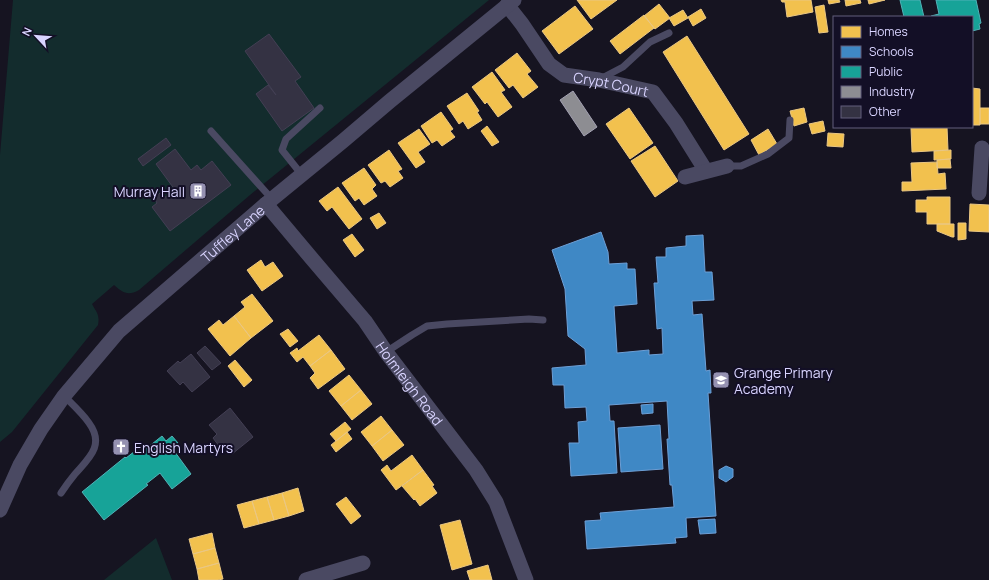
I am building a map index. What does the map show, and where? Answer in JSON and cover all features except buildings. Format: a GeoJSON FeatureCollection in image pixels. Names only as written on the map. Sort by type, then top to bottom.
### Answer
{"type":"FeatureCollection","features":[{"type":"Feature","properties":{"kind":"street","name":"Crypt Court"},"geometry":{"type":"LineString","coordinates":[[511,3],[522,24],[550,64],[564,74],[653,92],[676,123],[706,171]]}},
{"type":"Feature","properties":{"kind":"street","name":"Tuffley Lane"},"geometry":{"type":"LineString","coordinates":[[0,510],[20,465],[41,429],[64,396],[119,331],[269,202],[396,96],[511,3]]}},
{"type":"Feature","properties":{"kind":"street"},"geometry":{"type":"LineString","coordinates":[[980,192],[985,170],[982,148]]}},
{"type":"Feature","properties":{"kind":"street"},"geometry":{"type":"LineString","coordinates":[[685,177],[727,166]]}},
{"type":"Feature","properties":{"kind":"street","name":"Holmleigh Road"},"geometry":{"type":"LineString","coordinates":[[269,202],[313,260],[365,321],[386,352],[476,470],[496,502],[526,580]]}},
{"type":"Feature","properties":{"kind":"street"},"geometry":{"type":"LineString","coordinates":[[306,580],[363,563]]}},
{"type":"Feature","properties":{"kind":"lane"},"geometry":{"type":"LineString","coordinates":[[599,80],[623,67],[650,42],[669,33]]}},
{"type":"Feature","properties":{"kind":"lane"},"geometry":{"type":"LineString","coordinates":[[302,175],[282,150],[286,139],[320,108]]}},
{"type":"Feature","properties":{"kind":"lane"},"geometry":{"type":"LineString","coordinates":[[727,166],[741,166],[768,154],[789,138],[790,120]]}},
{"type":"Feature","properties":{"kind":"lane"},"geometry":{"type":"LineString","coordinates":[[212,131],[269,202]]}},
{"type":"Feature","properties":{"kind":"lane"},"geometry":{"type":"LineString","coordinates":[[386,352],[427,326],[528,319],[543,320]]}},
{"type":"Feature","properties":{"kind":"lane"},"geometry":{"type":"LineString","coordinates":[[60,493],[94,452],[96,441],[90,424],[64,396]]}},
{"type":"Feature","properties":{"kind":"green space"},"geometry":{"type":"Polygon","coordinates":[[[13,0],[489,0],[250,195],[139,290],[132,293],[126,293],[114,285],[92,304],[98,316],[98,325],[12,432],[0,442],[0,155],[13,0]]]}},
{"type":"Feature","properties":{"kind":"green space"},"geometry":{"type":"Polygon","coordinates":[[[156,538],[172,580],[104,580],[156,538]]]}},
{"type":"Feature","properties":{"kind":"place","name":"Murray Hall"},"geometry":{"type":"Point","coordinates":[198,191]}},
{"type":"Feature","properties":{"kind":"place","name":"Grange Primary Academy"},"geometry":{"type":"Point","coordinates":[721,380]}},
{"type":"Feature","properties":{"kind":"place","name":"English Martyrs"},"geometry":{"type":"Point","coordinates":[121,447]}}]}
